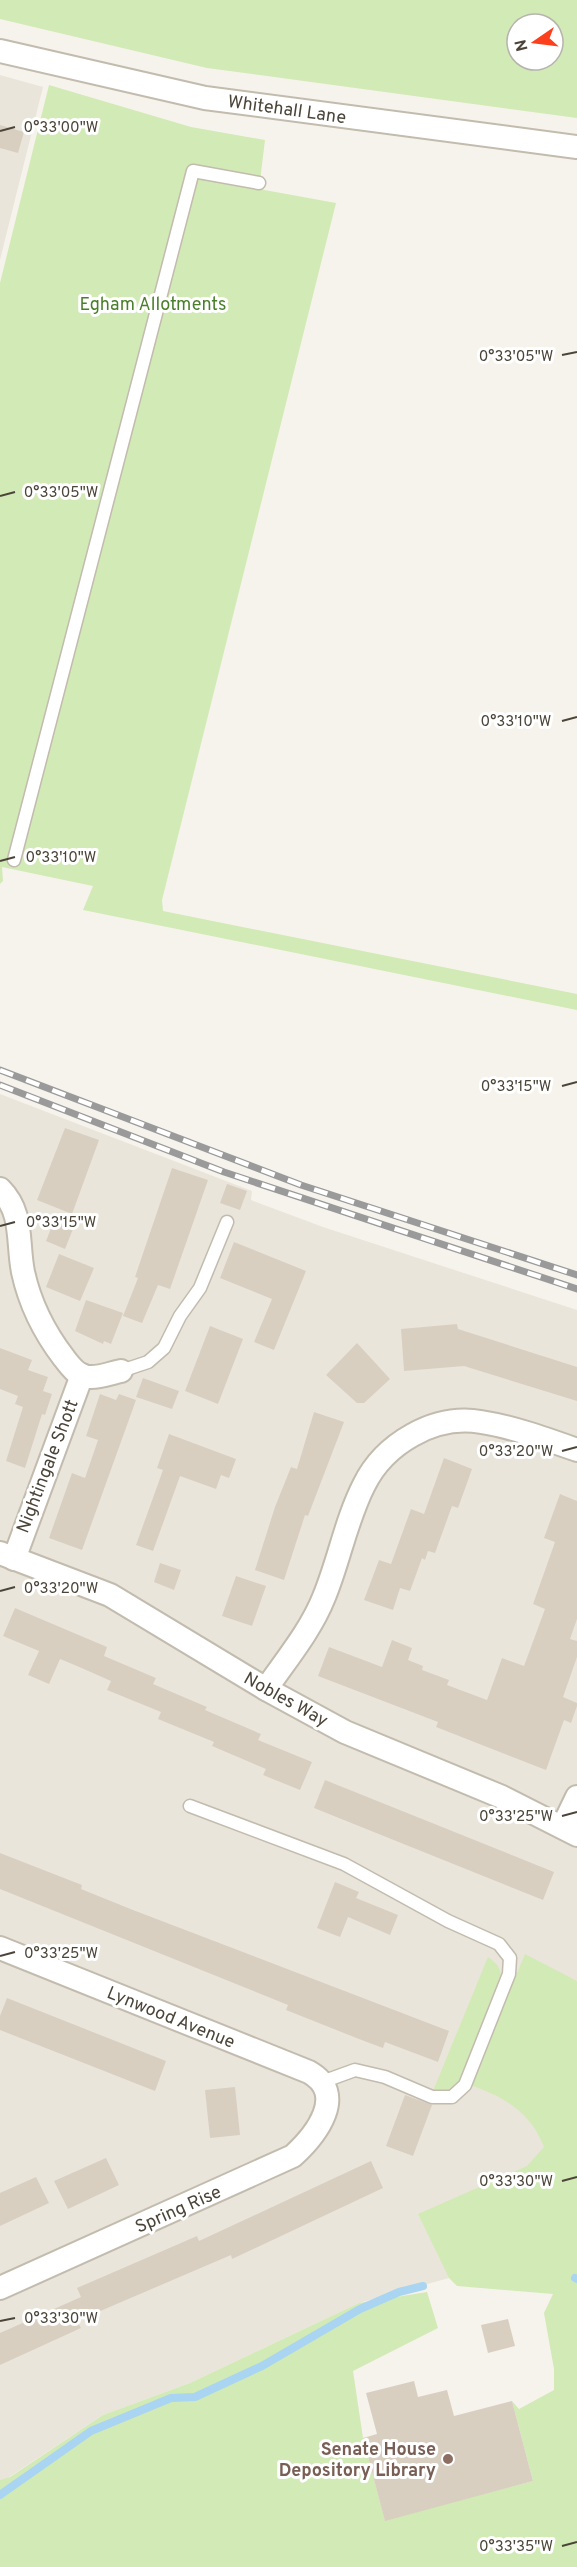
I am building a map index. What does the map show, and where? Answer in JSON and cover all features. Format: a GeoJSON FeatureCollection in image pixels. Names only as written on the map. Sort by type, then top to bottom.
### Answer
{"type":"FeatureCollection","features":[{"type":"Feature","properties":{"kind":"street","name":"Whitehall Lane"},"geometry":{"type":"LineString","coordinates":[[0,51],[205,98],[577,147]]}},
{"type":"Feature","properties":{"kind":"street","name":"Nightingale Shott"},"geometry":{"type":"LineString","coordinates":[[0,1190],[10,1204],[19,1225],[22,1269],[38,1317],[70,1366],[88,1377],[121,1371]]}},
{"type":"Feature","properties":{"kind":"street","name":"Nightingale Shott"},"geometry":{"type":"LineString","coordinates":[[7,1556],[82,1375]]}},
{"type":"Feature","properties":{"kind":"street"},"geometry":{"type":"LineString","coordinates":[[266,1689],[324,1599],[362,1488],[372,1470],[395,1447],[423,1430],[463,1421],[480,1422],[577,1450]]}},
{"type":"Feature","properties":{"kind":"street","name":"Nobles Way"},"geometry":{"type":"LineString","coordinates":[[7,1556],[110,1595],[266,1689],[345,1732],[439,1770],[570,1831]]}},
{"type":"Feature","properties":{"kind":"street"},"geometry":{"type":"LineString","coordinates":[[570,1831],[577,1797]]}},
{"type":"Feature","properties":{"kind":"street","name":"Lynwood Avenue"},"geometry":{"type":"LineString","coordinates":[[0,1948],[309,2072],[325,2092]]}},
{"type":"Feature","properties":{"kind":"street","name":"Spring Rise"},"geometry":{"type":"LineString","coordinates":[[0,2288],[293,2156],[313,2134],[327,2111],[325,2092]]}},
{"type":"Feature","properties":{"kind":"lane"},"geometry":{"type":"LineString","coordinates":[[14,860],[193,171],[259,183]]}},
{"type":"Feature","properties":{"kind":"lane","name":"Nightingale Shott"},"geometry":{"type":"LineString","coordinates":[[121,1371],[148,1362],[164,1348],[180,1316],[200,1288],[227,1222]]}},
{"type":"Feature","properties":{"kind":"lane"},"geometry":{"type":"LineString","coordinates":[[190,1806],[344,1864],[448,1921],[500,1944],[510,1958],[509,1974],[465,2085],[452,2097],[432,2097],[385,2077],[355,2070],[340,2073],[325,2092]]}},
{"type":"Feature","properties":{"kind":"shaded area"},"geometry":{"type":"Polygon","coordinates":[[[0,75],[43,87],[0,260],[0,75]]]}},
{"type":"Feature","properties":{"kind":"shaded area"},"geometry":{"type":"Polygon","coordinates":[[[0,1094],[252,1191],[251,1200],[323,1227],[577,1310],[577,2260],[449,2278],[359,2303],[190,2383],[103,2415],[0,2483],[0,1094]]]}},
{"type":"Feature","properties":{"kind":"green space"},"geometry":{"type":"Polygon","coordinates":[[[0,0],[577,0],[577,118],[207,68],[0,19],[0,0]]]}},
{"type":"Feature","properties":{"kind":"green space","name":"Egham Allotments"},"geometry":{"type":"Polygon","coordinates":[[[49,85],[191,127],[265,140],[259,189],[336,203],[162,900],[163,911],[577,994],[577,1010],[83,910],[93,886],[2,867],[3,881],[0,884],[0,283],[49,85]]]}},
{"type":"Feature","properties":{"kind":"green space"},"geometry":{"type":"Polygon","coordinates":[[[525,1954],[577,1981],[577,2567],[0,2567],[0,2480],[10,2477],[103,2415],[190,2383],[359,2303],[427,2292],[438,2328],[353,2371],[363,2438],[385,2520],[533,2481],[512,2401],[519,2409],[554,2390],[554,2369],[544,2313],[553,2294],[457,2286],[449,2278],[418,2214],[527,2166],[544,2147],[531,2124],[515,2107],[505,2100],[470,2085],[525,1954]]]}},
{"type":"Feature","properties":{"kind":"green space"},"geometry":{"type":"Polygon","coordinates":[[[488,1957],[499,1969],[501,1979],[479,2039],[455,2088],[447,2092],[433,2091],[488,1957]]]}},
{"type":"Feature","properties":{"kind":"building"},"geometry":{"type":"Polygon","coordinates":[[[0,125],[24,132],[18,153],[0,148],[0,125]]]}},
{"type":"Feature","properties":{"kind":"building"},"geometry":{"type":"Polygon","coordinates":[[[65,1128],[99,1140],[72,1214],[37,1200],[65,1128]]]}},
{"type":"Feature","properties":{"kind":"building"},"geometry":{"type":"Polygon","coordinates":[[[172,1168],[208,1180],[170,1289],[158,1285],[142,1323],[123,1316],[138,1278],[135,1277],[172,1168]]]}},
{"type":"Feature","properties":{"kind":"building"},"geometry":{"type":"Polygon","coordinates":[[[227,1184],[247,1191],[240,1210],[220,1203],[227,1184]]]}},
{"type":"Feature","properties":{"kind":"building"},"geometry":{"type":"Polygon","coordinates":[[[54,1221],[73,1229],[65,1249],[46,1241],[54,1221]]]}},
{"type":"Feature","properties":{"kind":"building"},"geometry":{"type":"Polygon","coordinates":[[[234,1242],[306,1271],[274,1350],[254,1342],[272,1299],[220,1278],[234,1242]]]}},
{"type":"Feature","properties":{"kind":"building"},"geometry":{"type":"Polygon","coordinates":[[[59,1254],[94,1268],[80,1301],[46,1287],[59,1254]]]}},
{"type":"Feature","properties":{"kind":"building"},"geometry":{"type":"Polygon","coordinates":[[[86,1300],[123,1313],[111,1344],[104,1341],[103,1344],[75,1331],[86,1300]]]}},
{"type":"Feature","properties":{"kind":"building"},"geometry":{"type":"Polygon","coordinates":[[[457,1324],[458,1329],[577,1367],[577,1401],[464,1366],[404,1371],[401,1329],[457,1324]]]}},
{"type":"Feature","properties":{"kind":"building"},"geometry":{"type":"Polygon","coordinates":[[[210,1326],[243,1339],[218,1404],[185,1391],[210,1326]]]}},
{"type":"Feature","properties":{"kind":"building"},"geometry":{"type":"Polygon","coordinates":[[[357,1343],[390,1379],[364,1403],[357,1403],[326,1375],[357,1343]]]}},
{"type":"Feature","properties":{"kind":"building"},"geometry":{"type":"Polygon","coordinates":[[[0,1348],[32,1360],[28,1370],[48,1377],[43,1391],[52,1394],[45,1415],[42,1414],[25,1468],[6,1461],[23,1407],[15,1404],[18,1396],[0,1389],[0,1348]]]}},
{"type":"Feature","properties":{"kind":"building"},"geometry":{"type":"Polygon","coordinates":[[[143,1378],[179,1391],[172,1409],[136,1397],[143,1378]]]}},
{"type":"Feature","properties":{"kind":"building"},"geometry":{"type":"Polygon","coordinates":[[[100,1394],[116,1400],[119,1394],[136,1400],[82,1550],[49,1538],[72,1473],[85,1478],[98,1440],[86,1436],[100,1394]]]}},
{"type":"Feature","properties":{"kind":"building"},"geometry":{"type":"Polygon","coordinates":[[[314,1412],[344,1422],[308,1516],[305,1515],[284,1580],[255,1570],[275,1507],[291,1467],[297,1469],[314,1412]]]}},
{"type":"Feature","properties":{"kind":"building"},"geometry":{"type":"Polygon","coordinates":[[[169,1434],[236,1459],[229,1478],[221,1475],[216,1489],[180,1476],[153,1551],[136,1545],[163,1470],[157,1468],[169,1434]]]}},
{"type":"Feature","properties":{"kind":"building"},"geometry":{"type":"Polygon","coordinates":[[[444,1458],[472,1469],[458,1508],[452,1506],[435,1553],[428,1551],[425,1560],[422,1558],[410,1591],[400,1588],[393,1610],[364,1600],[379,1560],[391,1564],[411,1509],[424,1514],[444,1458]]]}},
{"type":"Feature","properties":{"kind":"building"},"geometry":{"type":"Polygon","coordinates":[[[560,1494],[577,1501],[577,1619],[570,1639],[577,1641],[577,1657],[563,1697],[577,1703],[577,1706],[571,1723],[564,1720],[546,1770],[436,1727],[438,1722],[318,1676],[329,1647],[382,1667],[392,1640],[412,1648],[408,1660],[423,1666],[422,1670],[449,1680],[447,1685],[487,1700],[502,1658],[524,1666],[545,1609],[533,1604],[555,1542],[544,1538],[560,1494]]]}},
{"type":"Feature","properties":{"kind":"building"},"geometry":{"type":"Polygon","coordinates":[[[160,1563],[181,1570],[174,1590],[154,1582],[160,1563]]]}},
{"type":"Feature","properties":{"kind":"building"},"geometry":{"type":"Polygon","coordinates":[[[236,1576],[266,1586],[252,1626],[222,1616],[236,1576]]]}},
{"type":"Feature","properties":{"kind":"building"},"geometry":{"type":"Polygon","coordinates":[[[15,1608],[107,1647],[104,1656],[156,1678],[153,1684],[207,1707],[205,1710],[261,1734],[258,1740],[312,1762],[300,1790],[263,1775],[266,1769],[212,1746],[214,1742],[158,1719],[161,1712],[107,1690],[111,1681],[77,1666],[60,1659],[49,1684],[28,1675],[39,1651],[3,1636],[15,1608]]]}},
{"type":"Feature","properties":{"kind":"building"},"geometry":{"type":"Polygon","coordinates":[[[325,1780],[554,1872],[543,1900],[314,1808],[325,1780]]]}},
{"type":"Feature","properties":{"kind":"building"},"geometry":{"type":"Polygon","coordinates":[[[0,1853],[82,1885],[81,1889],[133,1910],[449,2031],[438,2062],[385,2042],[383,2048],[359,2039],[286,2010],[288,2005],[0,1889],[0,1853]]]}},
{"type":"Feature","properties":{"kind":"building"},"geometry":{"type":"Polygon","coordinates":[[[335,1882],[359,1892],[356,1898],[398,1915],[390,1935],[348,1917],[340,1937],[317,1928],[335,1882]]]}},
{"type":"Feature","properties":{"kind":"building"},"geometry":{"type":"Polygon","coordinates":[[[7,1998],[166,2061],[155,2091],[0,2030],[0,2016],[7,1998]]]}},
{"type":"Feature","properties":{"kind":"building"},"geometry":{"type":"Polygon","coordinates":[[[235,2087],[240,2135],[210,2138],[205,2090],[235,2087]]]}},
{"type":"Feature","properties":{"kind":"building"},"geometry":{"type":"Polygon","coordinates":[[[405,2095],[432,2105],[413,2156],[386,2146],[405,2095]]]}},
{"type":"Feature","properties":{"kind":"building"},"geometry":{"type":"Polygon","coordinates":[[[106,2158],[119,2185],[68,2209],[54,2181],[106,2158]]]}},
{"type":"Feature","properties":{"kind":"building"},"geometry":{"type":"Polygon","coordinates":[[[371,2161],[383,2188],[232,2259],[231,2255],[77,2321],[81,2328],[0,2365],[0,2333],[81,2297],[77,2288],[197,2236],[199,2241],[371,2161]]]}},
{"type":"Feature","properties":{"kind":"building"},"geometry":{"type":"Polygon","coordinates":[[[36,2177],[49,2203],[0,2226],[0,2193],[36,2177]]]}},
{"type":"Feature","properties":{"kind":"building"},"geometry":{"type":"Polygon","coordinates":[[[508,2319],[515,2346],[488,2353],[481,2325],[508,2319]]]}},
{"type":"Feature","properties":{"kind":"building","name":"Senate House Depository Library"},"geometry":{"type":"Polygon","coordinates":[[[414,2381],[418,2397],[447,2390],[454,2416],[512,2401],[533,2481],[385,2521],[363,2438],[377,2434],[366,2393],[414,2381]]]}},
{"type":"Feature","properties":{"kind":"waterway"},"geometry":{"type":"LineString","coordinates":[[0,2495],[91,2431],[171,2398],[195,2397],[262,2366],[360,2309],[399,2292],[423,2286]]}},
{"type":"Feature","properties":{"kind":"railway"},"geometry":{"type":"LineString","coordinates":[[0,1070],[301,1185],[577,1275]]}},
{"type":"Feature","properties":{"kind":"railway"},"geometry":{"type":"LineString","coordinates":[[0,1085],[224,1172],[577,1289]]}},
{"type":"Feature","properties":{"kind":"place","name":"Senate House Depository Library"},"geometry":{"type":"Point","coordinates":[448,2459]}}]}
